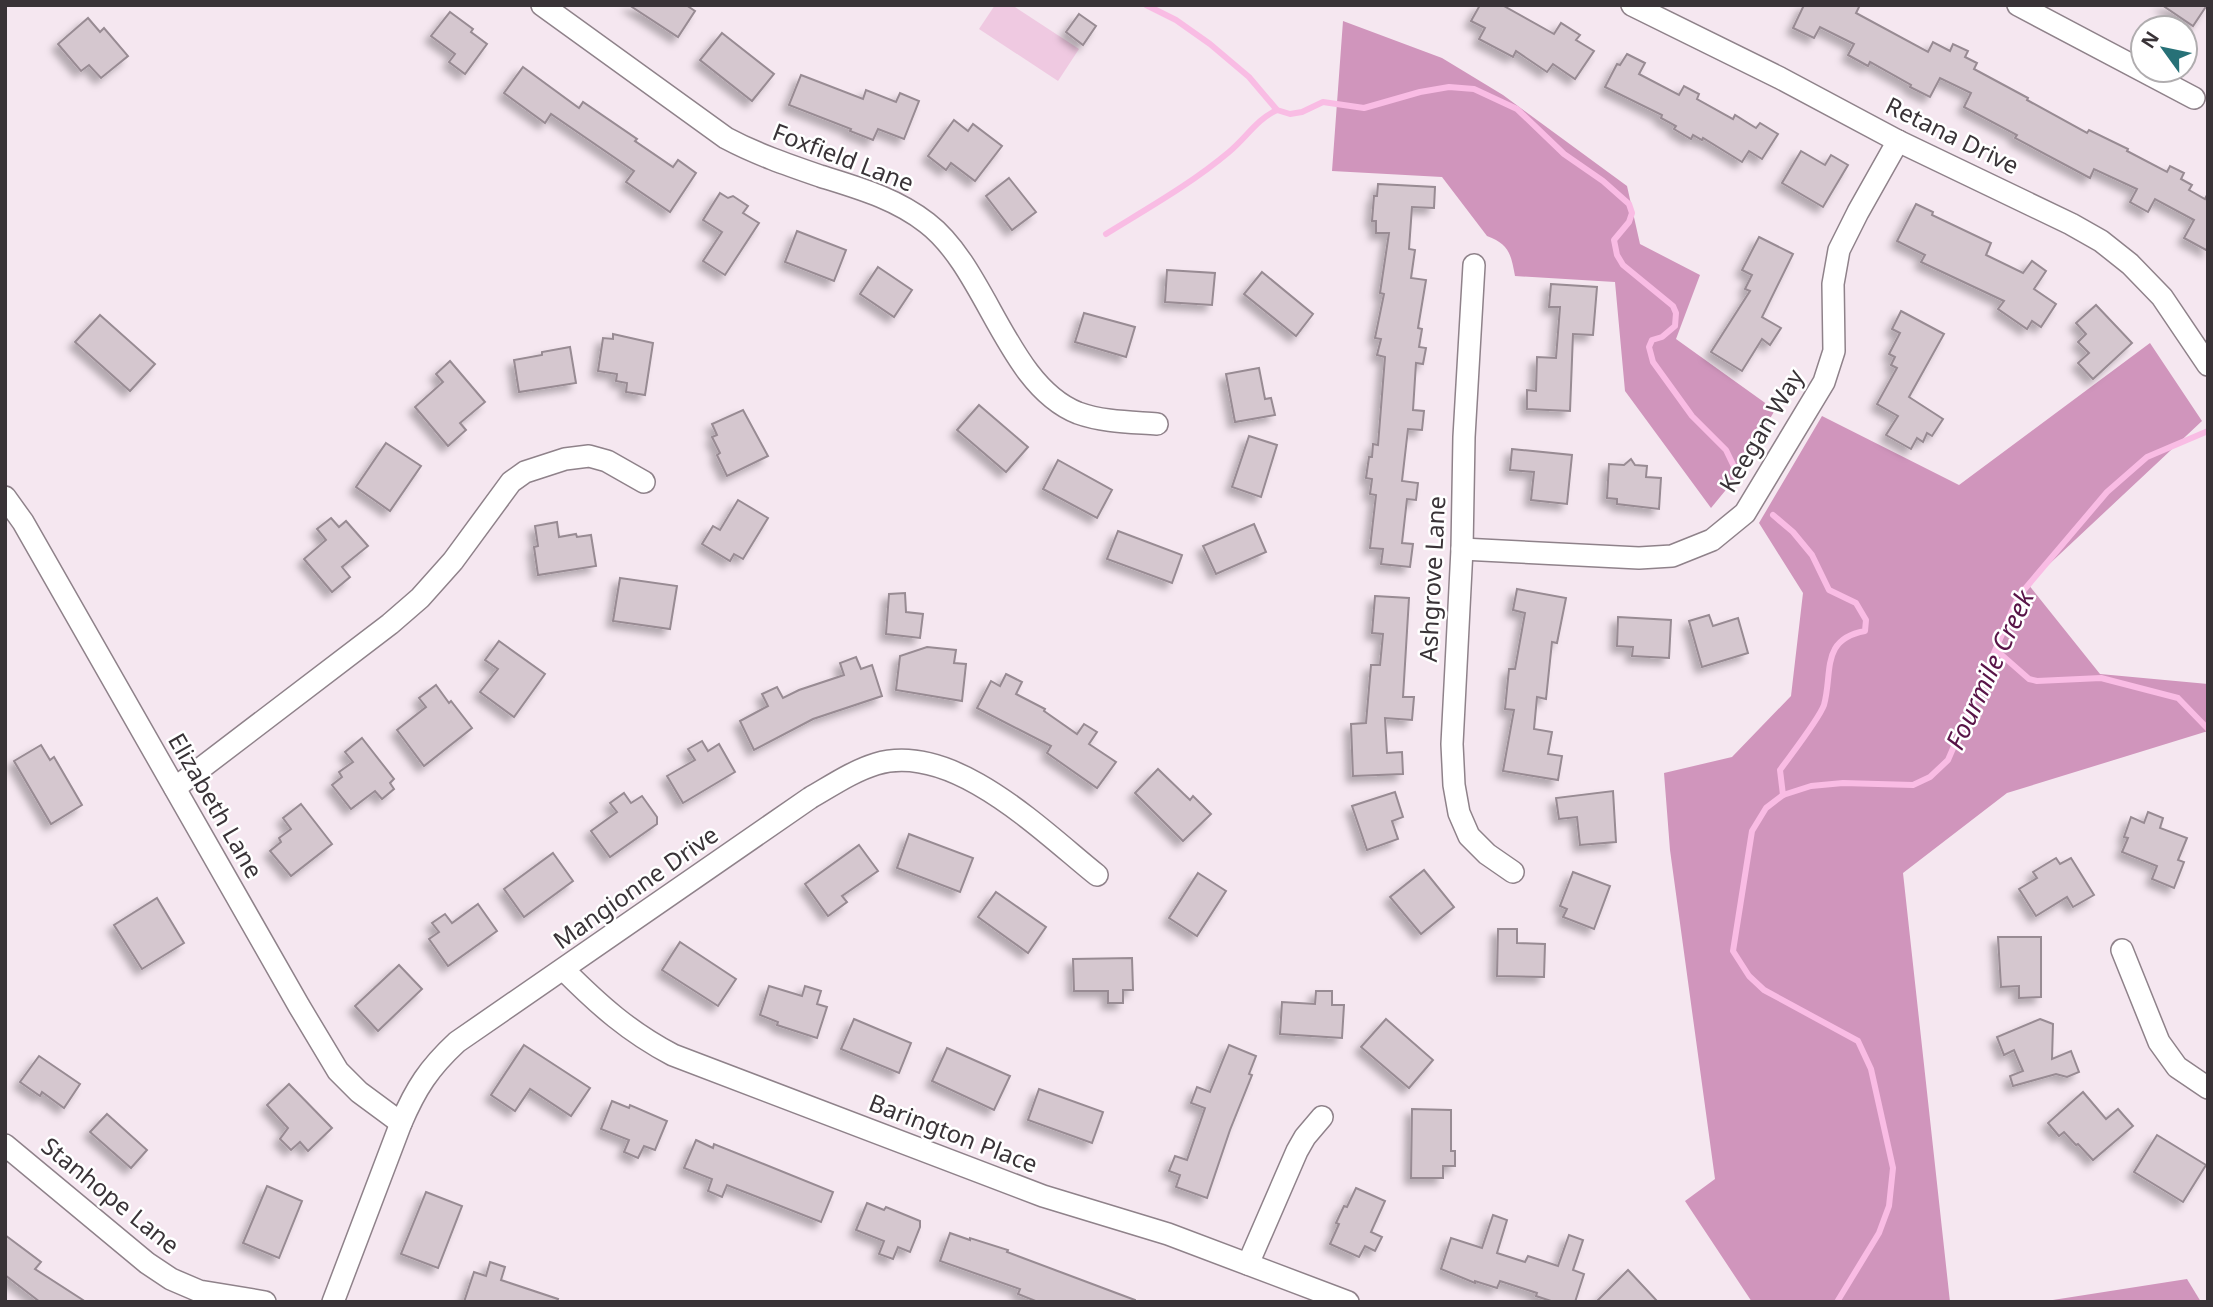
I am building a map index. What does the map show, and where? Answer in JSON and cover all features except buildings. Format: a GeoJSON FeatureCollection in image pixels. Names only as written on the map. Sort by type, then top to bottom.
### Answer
{"type":"FeatureCollection","features":[{"type":"Feature","properties":{"kind":"street","name":"Foxfield Lane"},"geometry":{"type":"LineString","coordinates":[[542,5],[726,138],[805,171],[897,203],[927,223],[946,240],[965,267],[1023,363],[1064,406],[1104,419],[1157,424]]}},
{"type":"Feature","properties":{"kind":"street","name":"Retana Drive"},"geometry":{"type":"LineString","coordinates":[[1632,5],[2101,241],[2130,264],[2162,297],[2208,365]]}},
{"type":"Feature","properties":{"kind":"street"},"geometry":{"type":"LineString","coordinates":[[2018,5],[2194,98]]}},
{"type":"Feature","properties":{"kind":"street","name":"Keegan Way"},"geometry":{"type":"LineString","coordinates":[[1462,550],[1639,558],[1672,556],[1712,540],[1745,513],[1824,382],[1834,351],[1833,284],[1839,250],[1857,212],[1898,141]]}},
{"type":"Feature","properties":{"kind":"street","name":"Ashgrove Lane"},"geometry":{"type":"LineString","coordinates":[[1474,265],[1452,744],[1457,804],[1469,836],[1487,854],[1513,872]]}},
{"type":"Feature","properties":{"kind":"street"},"geometry":{"type":"LineString","coordinates":[[174,788],[390,624],[419,598],[453,561],[511,482],[525,472],[565,459],[590,456],[607,461],[644,482]]}},
{"type":"Feature","properties":{"kind":"street","name":"Elizabeth Lane"},"geometry":{"type":"LineString","coordinates":[[5,496],[23,522],[338,1070],[359,1092],[401,1123]]}},
{"type":"Feature","properties":{"kind":"street","name":"Mangionne Drive"},"geometry":{"type":"LineString","coordinates":[[333,1302],[410,1102],[436,1062],[457,1042],[810,798],[860,770],[897,760],[936,764],[974,781],[1002,800],[1097,875]]}},
{"type":"Feature","properties":{"kind":"street"},"geometry":{"type":"LineString","coordinates":[[2122,950],[2159,1042],[2177,1067],[2208,1088]]}},
{"type":"Feature","properties":{"kind":"street","name":"Barington Place"},"geometry":{"type":"LineString","coordinates":[[564,970],[599,1006],[624,1026],[673,1055],[1042,1196],[1168,1234],[1348,1302]]}},
{"type":"Feature","properties":{"kind":"street"},"geometry":{"type":"LineString","coordinates":[[1248,1264],[1297,1151],[1322,1117]]}},
{"type":"Feature","properties":{"kind":"street","name":"Stanhope Lane"},"geometry":{"type":"LineString","coordinates":[[5,1145],[147,1263],[172,1279],[199,1291],[265,1302]]}},
{"type":"Feature","properties":{"kind":"shaded area"},"geometry":{"type":"Polygon","coordinates":[[[995,5],[1012,5],[1079,49],[1058,81],[979,29],[995,5]]]}},
{"type":"Feature","properties":{"kind":"shaded area"},"geometry":{"type":"Polygon","coordinates":[[[1343,21],[1442,58],[1503,95],[1627,186],[1640,244],[1700,275],[1676,339],[1775,410],[1734,480],[1711,508],[1625,391],[1615,282],[1515,276],[1508,251],[1487,236],[1442,177],[1332,171],[1343,21]]]}},
{"type":"Feature","properties":{"kind":"shaded area"},"geometry":{"type":"Polygon","coordinates":[[[2150,343],[2202,421],[2028,584],[2100,674],[2208,684],[2208,731],[2007,793],[1903,873],[1950,1302],[1752,1302],[1685,1201],[1715,1179],[1670,850],[1664,773],[1732,757],[1791,696],[1803,593],[1759,523],[1822,416],[1959,485],[2150,343]]]}},
{"type":"Feature","properties":{"kind":"shaded area"},"geometry":{"type":"Polygon","coordinates":[[[2187,1279],[2201,1302],[2040,1302],[2187,1279]]]}},
{"type":"Feature","properties":{"kind":"waterway"},"geometry":{"type":"LineString","coordinates":[[1146,5],[1176,20],[1210,44],[1249,77],[1277,110],[1290,114],[1302,112],[1323,102],[1364,108],[1420,92],[1449,87],[1474,89],[1517,109],[1564,154],[1603,181],[1629,204],[1632,213],[1629,222],[1614,240],[1617,255],[1623,265],[1673,306],[1676,313],[1675,326],[1662,337],[1652,340],[1649,347],[1653,362],[1692,416],[1726,450],[1739,477]]}},
{"type":"Feature","properties":{"kind":"waterway"},"geometry":{"type":"LineString","coordinates":[[1106,234],[1200,175],[1229,152],[1263,118],[1277,110]]}},
{"type":"Feature","properties":{"kind":"waterway","name":"Fourmile Creek"},"geometry":{"type":"LineString","coordinates":[[1837,1302],[1879,1233],[1889,1206],[1893,1168],[1871,1069],[1858,1041],[1764,990],[1749,976],[1733,951],[1752,831],[1766,808],[1783,795],[1811,786],[1843,783],[1913,785],[1930,777],[1948,760],[2018,597],[2107,492],[2147,457],[2208,431]]}},
{"type":"Feature","properties":{"kind":"waterway"},"geometry":{"type":"LineString","coordinates":[[1773,515],[1793,532],[1812,555],[1829,590],[1856,603],[1866,620],[1865,631],[1851,635],[1835,649],[1824,705],[1811,728],[1780,770],[1783,795]]}},
{"type":"Feature","properties":{"kind":"waterway"},"geometry":{"type":"LineString","coordinates":[[1996,650],[2029,679],[2037,681],[2101,678],[2178,698],[2208,729]]}}]}
